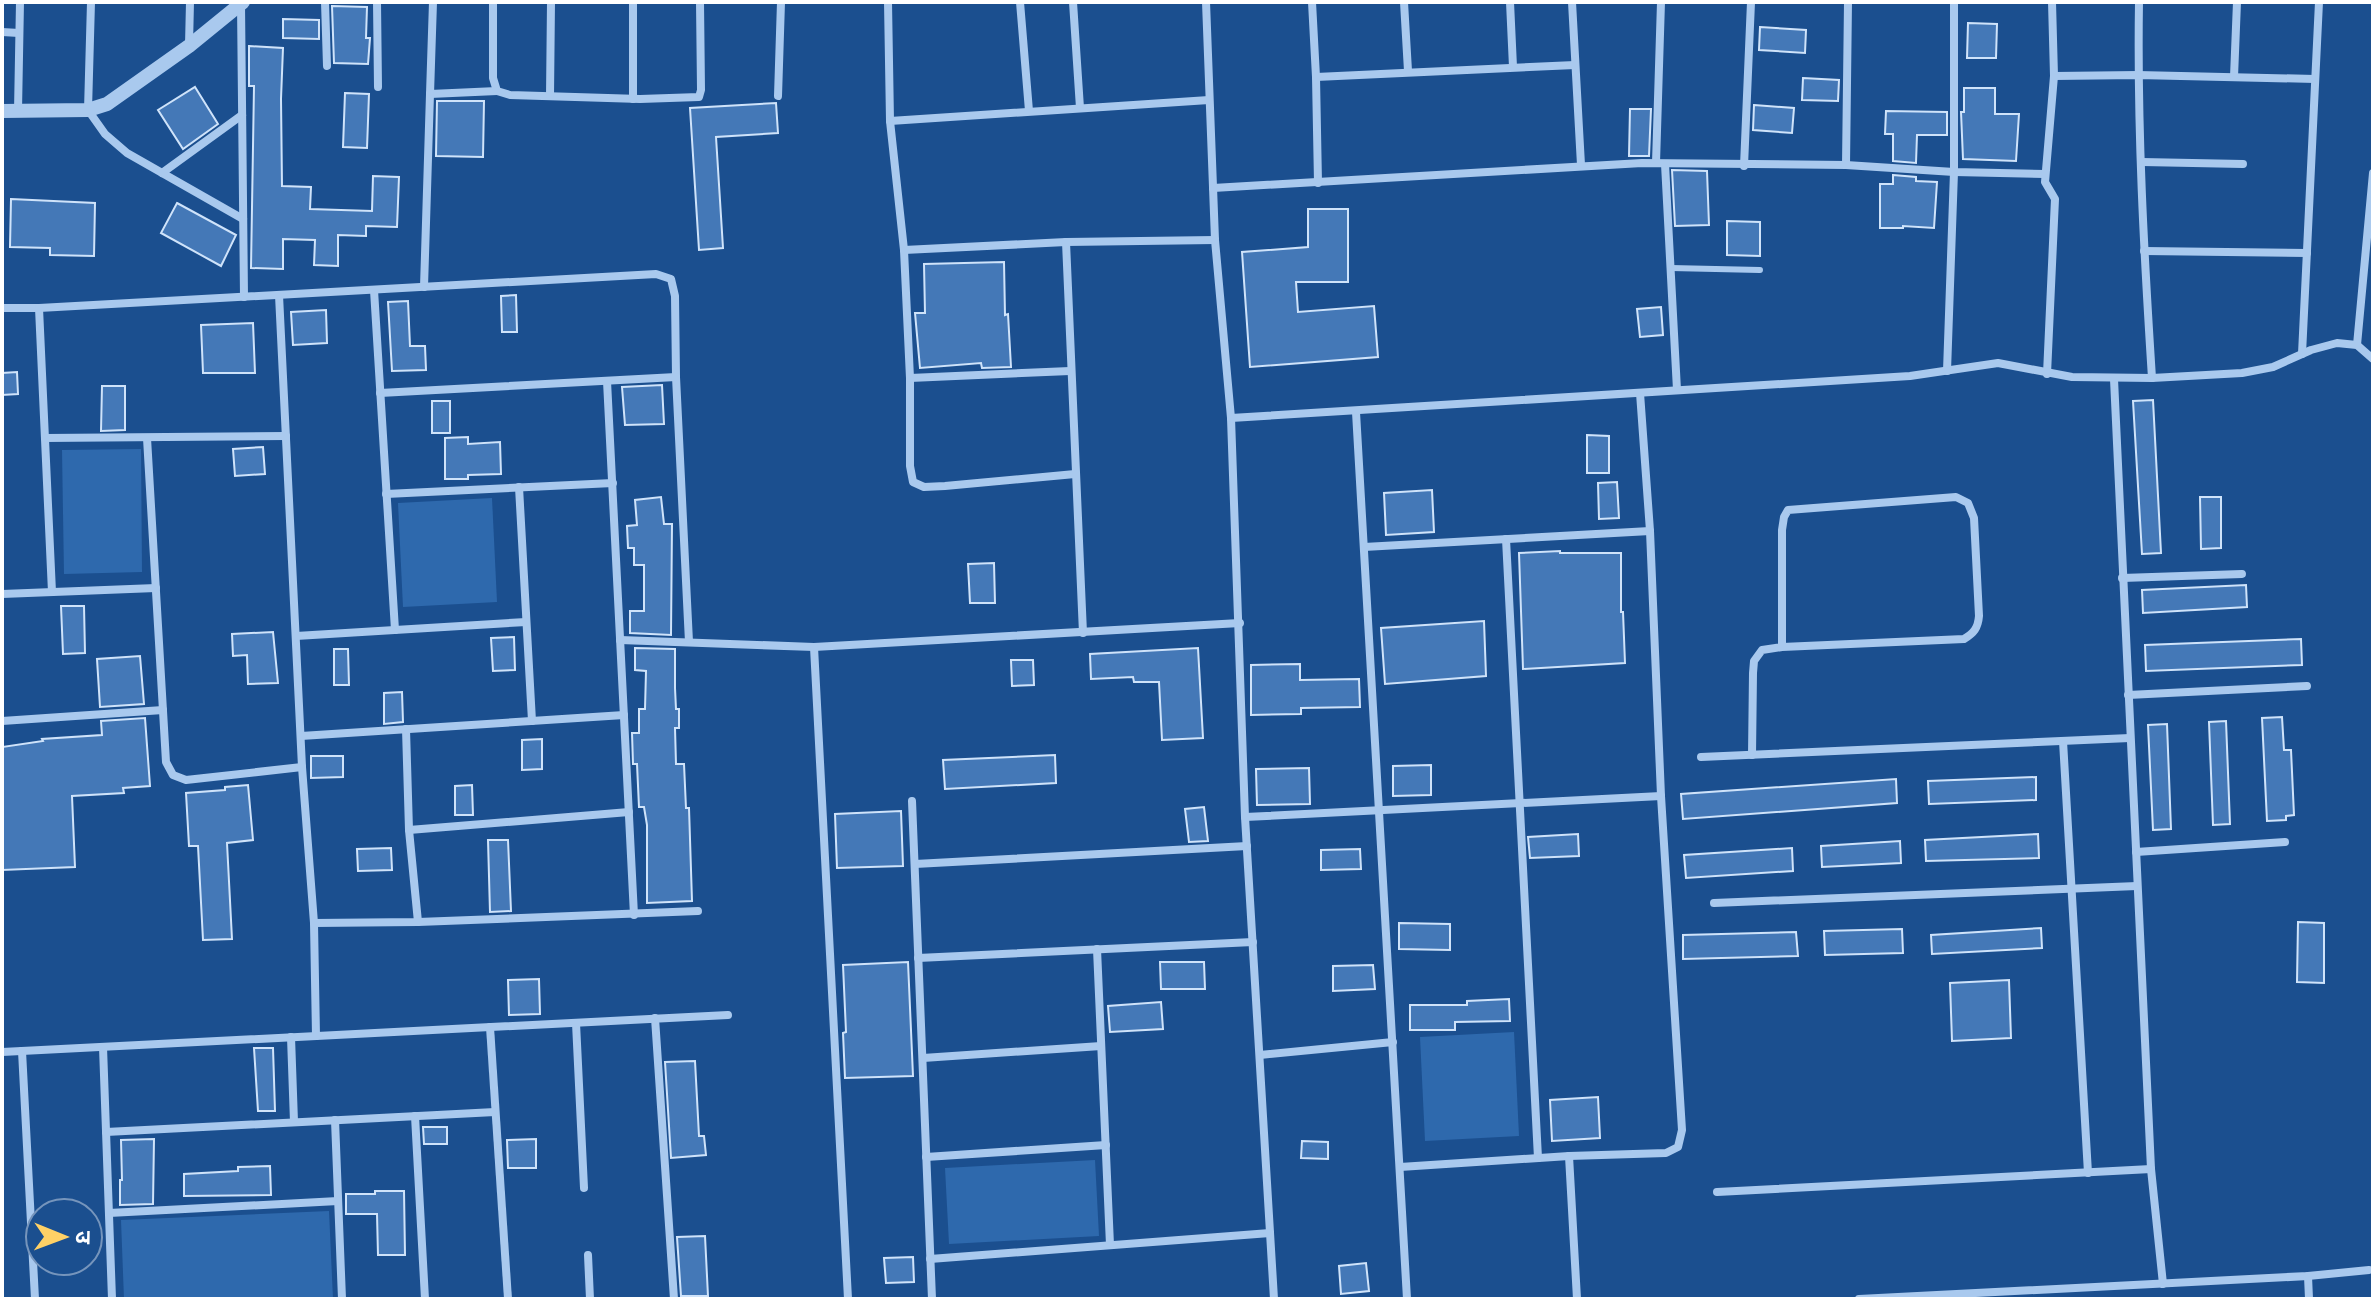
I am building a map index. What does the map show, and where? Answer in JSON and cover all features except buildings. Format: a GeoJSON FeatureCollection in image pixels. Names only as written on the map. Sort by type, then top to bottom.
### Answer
{"type":"FeatureCollection","features":[{"type":"Feature","properties":{"kind":"street"},"geometry":{"type":"LineString","coordinates":[[18,111],[20,2]]}},
{"type":"Feature","properties":{"kind":"street"},"geometry":{"type":"LineString","coordinates":[[91,2],[88,110],[105,134],[127,153],[243,219]]}},
{"type":"Feature","properties":{"kind":"street"},"geometry":{"type":"LineString","coordinates":[[189,46],[190,2]]}},
{"type":"Feature","properties":{"kind":"street"},"geometry":{"type":"LineString","coordinates":[[325,2],[327,66]]}},
{"type":"Feature","properties":{"kind":"street"},"geometry":{"type":"LineString","coordinates":[[377,2],[378,87]]}},
{"type":"Feature","properties":{"kind":"street"},"geometry":{"type":"LineString","coordinates":[[424,287],[433,2]]}},
{"type":"Feature","properties":{"kind":"street"},"geometry":{"type":"LineString","coordinates":[[493,2],[493,78],[497,91]]}},
{"type":"Feature","properties":{"kind":"street"},"geometry":{"type":"LineString","coordinates":[[550,96],[551,2]]}},
{"type":"Feature","properties":{"kind":"street"},"geometry":{"type":"LineString","coordinates":[[633,2],[633,99]]}},
{"type":"Feature","properties":{"kind":"street"},"geometry":{"type":"LineString","coordinates":[[430,94],[497,91],[510,95],[633,99],[699,97],[700,2]]}},
{"type":"Feature","properties":{"kind":"street"},"geometry":{"type":"LineString","coordinates":[[778,96],[781,2]]}},
{"type":"Feature","properties":{"kind":"street"},"geometry":{"type":"LineString","coordinates":[[888,2],[890,121],[904,250],[913,482],[924,487],[945,486],[1075,474]]}},
{"type":"Feature","properties":{"kind":"street"},"geometry":{"type":"LineString","coordinates":[[1020,2],[1029,111]]}},
{"type":"Feature","properties":{"kind":"street"},"geometry":{"type":"LineString","coordinates":[[1073,2],[1080,108]]}},
{"type":"Feature","properties":{"kind":"street"},"geometry":{"type":"LineString","coordinates":[[1206,2],[1215,240],[1231,418],[1245,817],[1274,1299]]}},
{"type":"Feature","properties":{"kind":"street"},"geometry":{"type":"LineString","coordinates":[[1312,2],[1318,183]]}},
{"type":"Feature","properties":{"kind":"street"},"geometry":{"type":"LineString","coordinates":[[1404,2],[1408,71]]}},
{"type":"Feature","properties":{"kind":"street"},"geometry":{"type":"LineString","coordinates":[[1510,2],[1513,67]]}},
{"type":"Feature","properties":{"kind":"street"},"geometry":{"type":"LineString","coordinates":[[1572,2],[1581,165]]}},
{"type":"Feature","properties":{"kind":"street"},"geometry":{"type":"LineString","coordinates":[[1661,2],[1661,163],[1671,268],[1677,390]]}},
{"type":"Feature","properties":{"kind":"street"},"geometry":{"type":"LineString","coordinates":[[1744,166],[1751,2]]}},
{"type":"Feature","properties":{"kind":"street"},"geometry":{"type":"LineString","coordinates":[[1846,165],[1848,2]]}},
{"type":"Feature","properties":{"kind":"street"},"geometry":{"type":"LineString","coordinates":[[1947,371],[1954,172],[1954,2]]}},
{"type":"Feature","properties":{"kind":"street"},"geometry":{"type":"LineString","coordinates":[[2047,374],[2055,199],[2045,182],[2054,76],[2052,2]]}},
{"type":"Feature","properties":{"kind":"street"},"geometry":{"type":"LineString","coordinates":[[2139,2],[2138,75],[2144,251],[2152,378]]}},
{"type":"Feature","properties":{"kind":"street"},"geometry":{"type":"LineString","coordinates":[[2234,77],[2237,2]]}},
{"type":"Feature","properties":{"kind":"street"},"geometry":{"type":"LineString","coordinates":[[2302,354],[2319,2]]}},
{"type":"Feature","properties":{"kind":"street"},"geometry":{"type":"LineString","coordinates":[[2,111],[88,110],[107,104],[189,46],[242,3]]}},
{"type":"Feature","properties":{"kind":"street"},"geometry":{"type":"LineString","coordinates":[[242,3],[244,297]]}},
{"type":"Feature","properties":{"kind":"street"},"geometry":{"type":"LineString","coordinates":[[2,32],[19,33]]}},
{"type":"Feature","properties":{"kind":"street"},"geometry":{"type":"LineString","coordinates":[[1316,77],[1575,65]]}},
{"type":"Feature","properties":{"kind":"street"},"geometry":{"type":"LineString","coordinates":[[2054,76],[2315,79]]}},
{"type":"Feature","properties":{"kind":"street"},"geometry":{"type":"LineString","coordinates":[[890,121],[1209,100]]}},
{"type":"Feature","properties":{"kind":"street"},"geometry":{"type":"LineString","coordinates":[[162,173],[242,115]]}},
{"type":"Feature","properties":{"kind":"street"},"geometry":{"type":"LineString","coordinates":[[2142,162],[2243,164]]}},
{"type":"Feature","properties":{"kind":"street"},"geometry":{"type":"LineString","coordinates":[[1213,188],[1581,165],[1661,163],[1846,165],[2045,174]]}},
{"type":"Feature","properties":{"kind":"street"},"geometry":{"type":"LineString","coordinates":[[2357,345],[2373,173]]}},
{"type":"Feature","properties":{"kind":"street"},"geometry":{"type":"LineString","coordinates":[[904,250],[1066,242],[1215,240]]}},
{"type":"Feature","properties":{"kind":"street"},"geometry":{"type":"LineString","coordinates":[[1066,242],[1083,633]]}},
{"type":"Feature","properties":{"kind":"street"},"geometry":{"type":"LineString","coordinates":[[2144,251],[2307,253]]}},
{"type":"Feature","properties":{"kind":"street"},"geometry":{"type":"LineString","coordinates":[[2,308],[656,274],[671,279],[675,296],[689,642]]}},
{"type":"Feature","properties":{"kind":"street"},"geometry":{"type":"LineString","coordinates":[[374,290],[395,630]]}},
{"type":"Feature","properties":{"kind":"street"},"geometry":{"type":"LineString","coordinates":[[279,295],[302,767],[314,923],[316,1036]]}},
{"type":"Feature","properties":{"kind":"street"},"geometry":{"type":"LineString","coordinates":[[39,308],[52,592]]}},
{"type":"Feature","properties":{"kind":"street"},"geometry":{"type":"LineString","coordinates":[[1231,418],[1910,376],[1998,363],[2047,374],[2114,379],[2242,373],[2273,367],[2337,343],[2357,345],[2373,359]]}},
{"type":"Feature","properties":{"kind":"street"},"geometry":{"type":"LineString","coordinates":[[910,378],[1070,371]]}},
{"type":"Feature","properties":{"kind":"street"},"geometry":{"type":"LineString","coordinates":[[380,393],[676,377]]}},
{"type":"Feature","properties":{"kind":"street"},"geometry":{"type":"LineString","coordinates":[[2114,379],[2151,1169],[2163,1284]]}},
{"type":"Feature","properties":{"kind":"street"},"geometry":{"type":"LineString","coordinates":[[607,381],[634,915]]}},
{"type":"Feature","properties":{"kind":"street"},"geometry":{"type":"LineString","coordinates":[[1400,1167],[1666,1153],[1678,1147],[1682,1130],[1640,393]]}},
{"type":"Feature","properties":{"kind":"street"},"geometry":{"type":"LineString","coordinates":[[1356,412],[1407,1299]]}},
{"type":"Feature","properties":{"kind":"street"},"geometry":{"type":"LineString","coordinates":[[45,438],[286,436]]}},
{"type":"Feature","properties":{"kind":"street"},"geometry":{"type":"LineString","coordinates":[[147,438],[166,762],[173,775],[186,780],[302,767]]}},
{"type":"Feature","properties":{"kind":"street"},"geometry":{"type":"LineString","coordinates":[[386,494],[613,483]]}},
{"type":"Feature","properties":{"kind":"street"},"geometry":{"type":"LineString","coordinates":[[519,487],[532,721]]}},
{"type":"Feature","properties":{"kind":"street"},"geometry":{"type":"LineString","coordinates":[[1752,755],[1754,661],[1762,650],[1964,639],[1978,627],[1974,518],[1968,503],[1956,497],[1788,510],[1782,530],[1782,647]]}},
{"type":"Feature","properties":{"kind":"street"},"geometry":{"type":"LineString","coordinates":[[1364,547],[1650,531]]}},
{"type":"Feature","properties":{"kind":"street"},"geometry":{"type":"LineString","coordinates":[[1506,539],[1538,1158]]}},
{"type":"Feature","properties":{"kind":"street"},"geometry":{"type":"LineString","coordinates":[[2122,578],[2242,574]]}},
{"type":"Feature","properties":{"kind":"street"},"geometry":{"type":"LineString","coordinates":[[2,594],[156,588]]}},
{"type":"Feature","properties":{"kind":"street"},"geometry":{"type":"LineString","coordinates":[[296,636],[526,622]]}},
{"type":"Feature","properties":{"kind":"street"},"geometry":{"type":"LineString","coordinates":[[620,640],[814,647],[1240,623]]}},
{"type":"Feature","properties":{"kind":"street"},"geometry":{"type":"LineString","coordinates":[[814,647],[848,1299]]}},
{"type":"Feature","properties":{"kind":"street"},"geometry":{"type":"LineString","coordinates":[[2128,695],[2307,686]]}},
{"type":"Feature","properties":{"kind":"street"},"geometry":{"type":"LineString","coordinates":[[2,721],[163,710]]}},
{"type":"Feature","properties":{"kind":"street"},"geometry":{"type":"LineString","coordinates":[[301,736],[624,715]]}},
{"type":"Feature","properties":{"kind":"street"},"geometry":{"type":"LineString","coordinates":[[406,729],[409,830],[418,922]]}},
{"type":"Feature","properties":{"kind":"street"},"geometry":{"type":"LineString","coordinates":[[1701,757],[2130,738]]}},
{"type":"Feature","properties":{"kind":"street"},"geometry":{"type":"LineString","coordinates":[[2063,741],[2088,1173]]}},
{"type":"Feature","properties":{"kind":"street"},"geometry":{"type":"LineString","coordinates":[[1245,817],[1661,796]]}},
{"type":"Feature","properties":{"kind":"street"},"geometry":{"type":"LineString","coordinates":[[912,801],[932,1299]]}},
{"type":"Feature","properties":{"kind":"street"},"geometry":{"type":"LineString","coordinates":[[409,830],[629,812]]}},
{"type":"Feature","properties":{"kind":"street"},"geometry":{"type":"LineString","coordinates":[[2136,852],[2285,842]]}},
{"type":"Feature","properties":{"kind":"street"},"geometry":{"type":"LineString","coordinates":[[915,864],[1247,846]]}},
{"type":"Feature","properties":{"kind":"street"},"geometry":{"type":"LineString","coordinates":[[1714,903],[2137,886]]}},
{"type":"Feature","properties":{"kind":"street"},"geometry":{"type":"LineString","coordinates":[[314,923],[698,911]]}},
{"type":"Feature","properties":{"kind":"street"},"geometry":{"type":"LineString","coordinates":[[918,958],[1253,942]]}},
{"type":"Feature","properties":{"kind":"street"},"geometry":{"type":"LineString","coordinates":[[1097,949],[1110,1245]]}},
{"type":"Feature","properties":{"kind":"street"},"geometry":{"type":"LineString","coordinates":[[2,1052],[728,1015]]}},
{"type":"Feature","properties":{"kind":"street"},"geometry":{"type":"LineString","coordinates":[[655,1018],[674,1299]]}},
{"type":"Feature","properties":{"kind":"street"},"geometry":{"type":"LineString","coordinates":[[576,1023],[584,1188]]}},
{"type":"Feature","properties":{"kind":"street"},"geometry":{"type":"LineString","coordinates":[[490,1027],[508,1299]]}},
{"type":"Feature","properties":{"kind":"street"},"geometry":{"type":"LineString","coordinates":[[291,1037],[294,1122]]}},
{"type":"Feature","properties":{"kind":"street"},"geometry":{"type":"LineString","coordinates":[[1260,1055],[1393,1042]]}},
{"type":"Feature","properties":{"kind":"street"},"geometry":{"type":"LineString","coordinates":[[923,1058],[1101,1046]]}},
{"type":"Feature","properties":{"kind":"street"},"geometry":{"type":"LineString","coordinates":[[103,1047],[112,1299]]}},
{"type":"Feature","properties":{"kind":"street"},"geometry":{"type":"LineString","coordinates":[[22,1051],[35,1299]]}},
{"type":"Feature","properties":{"kind":"street"},"geometry":{"type":"LineString","coordinates":[[106,1132],[495,1112]]}},
{"type":"Feature","properties":{"kind":"street"},"geometry":{"type":"LineString","coordinates":[[415,1116],[425,1299]]}},
{"type":"Feature","properties":{"kind":"street"},"geometry":{"type":"LineString","coordinates":[[335,1120],[342,1299]]}},
{"type":"Feature","properties":{"kind":"street"},"geometry":{"type":"LineString","coordinates":[[926,1157],[1106,1145]]}},
{"type":"Feature","properties":{"kind":"street"},"geometry":{"type":"LineString","coordinates":[[1569,1156],[1577,1299]]}},
{"type":"Feature","properties":{"kind":"street"},"geometry":{"type":"LineString","coordinates":[[1717,1192],[2151,1169]]}},
{"type":"Feature","properties":{"kind":"street"},"geometry":{"type":"LineString","coordinates":[[109,1213],[338,1201]]}},
{"type":"Feature","properties":{"kind":"street"},"geometry":{"type":"LineString","coordinates":[[930,1259],[1270,1233]]}},
{"type":"Feature","properties":{"kind":"street"},"geometry":{"type":"LineString","coordinates":[[588,1255],[590,1299]]}},
{"type":"Feature","properties":{"kind":"street"},"geometry":{"type":"LineString","coordinates":[[1859,1299],[2308,1276],[2369,1270]]}},
{"type":"Feature","properties":{"kind":"street"},"geometry":{"type":"LineString","coordinates":[[2308,1276],[2309,1299]]}},
{"type":"Feature","properties":{"kind":"lane"},"geometry":{"type":"LineString","coordinates":[[1671,268],[1760,270]]}},
{"type":"Feature","properties":{"kind":"shaded area"},"geometry":{"type":"Polygon","coordinates":[[[141,449],[142,572],[64,574],[62,450],[141,449]]]}},
{"type":"Feature","properties":{"kind":"shaded area"},"geometry":{"type":"Polygon","coordinates":[[[492,498],[497,602],[403,607],[398,503],[492,498]]]}},
{"type":"Feature","properties":{"kind":"shaded area"},"geometry":{"type":"Polygon","coordinates":[[[1514,1032],[1519,1136],[1425,1141],[1420,1037],[1514,1032]]]}},
{"type":"Feature","properties":{"kind":"shaded area"},"geometry":{"type":"Polygon","coordinates":[[[1095,1160],[1099,1236],[949,1244],[945,1168],[1095,1160]]]}},
{"type":"Feature","properties":{"kind":"shaded area"},"geometry":{"type":"Polygon","coordinates":[[[329,1211],[333,1299],[124,1299],[121,1220],[329,1211]]]}}]}
